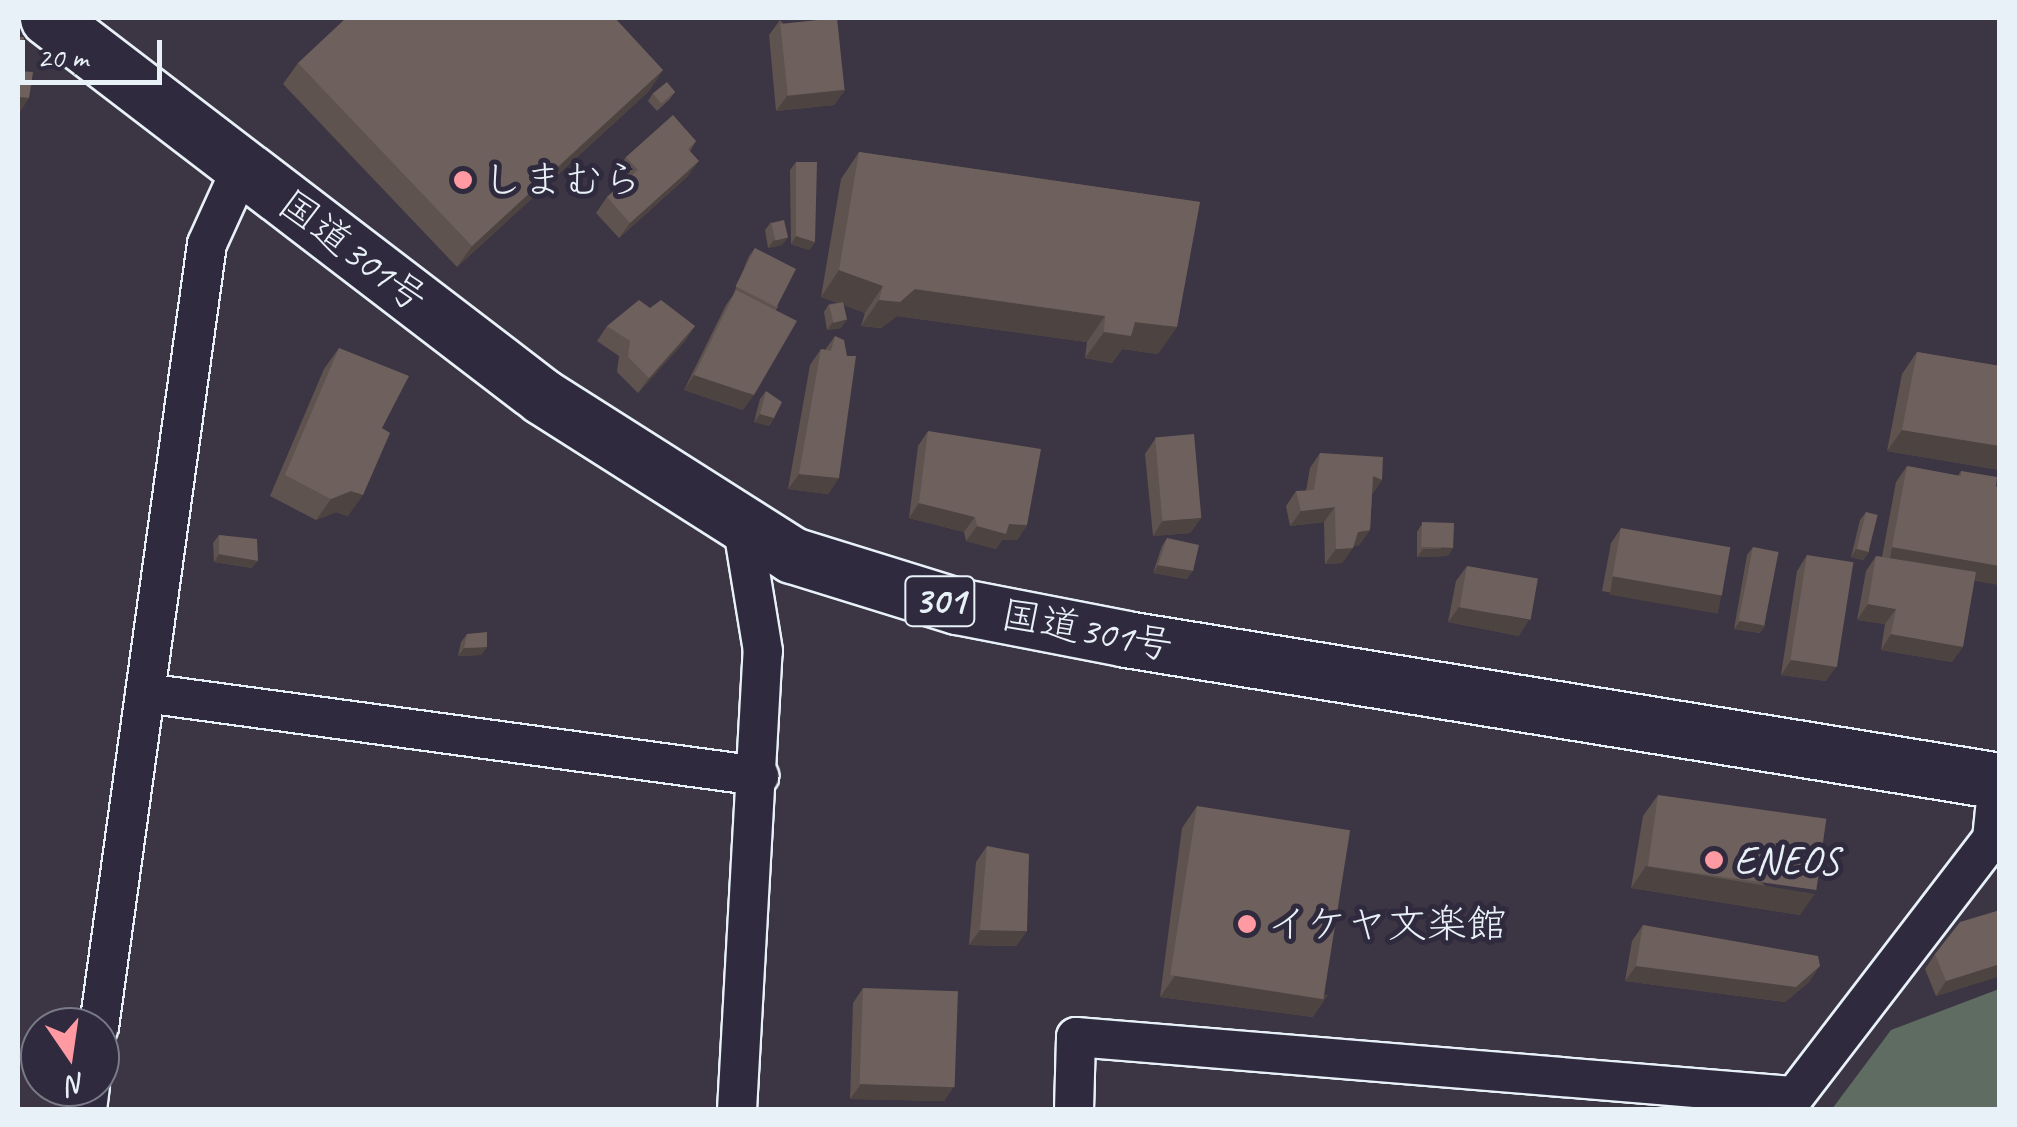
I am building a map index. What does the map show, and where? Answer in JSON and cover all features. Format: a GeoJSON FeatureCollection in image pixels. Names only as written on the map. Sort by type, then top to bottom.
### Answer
{"type":"FeatureCollection","features":[{"type":"Feature","properties":{"kind":"highway","name":"国道301号"},"geometry":{"type":"LineString","coordinates":[[48,18],[543,396],[743,529],[852,577],[957,606],[1126,639],[1999,781]]}},
{"type":"Feature","properties":{"kind":"street"},"geometry":{"type":"LineString","coordinates":[[102,1007],[207,244],[242,167]]}},
{"type":"Feature","properties":{"kind":"street"},"geometry":{"type":"LineString","coordinates":[[737,1110],[759,776],[763,651],[743,529]]}},
{"type":"Feature","properties":{"kind":"street"},"geometry":{"type":"LineString","coordinates":[[145,693],[759,776]]}},
{"type":"Feature","properties":{"kind":"street"},"geometry":{"type":"LineString","coordinates":[[1074,1110],[1076,1037],[1788,1103],[1992,839],[1999,781]]}},
{"type":"Feature","properties":{"kind":"green space"},"geometry":{"type":"Polygon","coordinates":[[[1999,989],[1999,1109],[1832,1109],[1891,1030],[1999,989]]]}},
{"type":"Feature","properties":{"kind":"building","name":"しまむら"},"geometry":{"type":"Polygon","coordinates":[[[346,18],[615,18],[663,70],[472,246],[298,63],[346,18]]]}},
{"type":"Feature","properties":{"kind":"building"},"geometry":{"type":"Polygon","coordinates":[[[837,18],[845,90],[788,96],[780,24],[837,18]]]}},
{"type":"Feature","properties":{"kind":"building"},"geometry":{"type":"Polygon","coordinates":[[[18,37],[24,37],[20,71],[33,72],[29,98],[18,97],[18,37]]]}},
{"type":"Feature","properties":{"kind":"building"},"geometry":{"type":"Polygon","coordinates":[[[667,82],[675,92],[661,103],[653,93],[667,82]]]}},
{"type":"Feature","properties":{"kind":"building"},"geometry":{"type":"Polygon","coordinates":[[[673,115],[696,141],[688,149],[699,161],[630,223],[607,197],[638,170],[626,157],[673,115]]]}},
{"type":"Feature","properties":{"kind":"building"},"geometry":{"type":"Polygon","coordinates":[[[859,152],[1200,202],[1177,327],[1135,322],[1131,336],[1104,332],[1105,316],[915,289],[900,302],[879,300],[883,286],[839,270],[859,152]]]}},
{"type":"Feature","properties":{"kind":"building"},"geometry":{"type":"Polygon","coordinates":[[[796,162],[817,162],[815,242],[796,236],[796,162]]]}},
{"type":"Feature","properties":{"kind":"building"},"geometry":{"type":"Polygon","coordinates":[[[784,220],[788,238],[775,240],[771,223],[784,220]]]}},
{"type":"Feature","properties":{"kind":"building"},"geometry":{"type":"Polygon","coordinates":[[[755,248],[796,269],[776,307],[735,286],[755,248]]]}},
{"type":"Feature","properties":{"kind":"building"},"geometry":{"type":"Polygon","coordinates":[[[736,290],[797,321],[754,395],[694,375],[736,290]]]}},
{"type":"Feature","properties":{"kind":"building"},"geometry":{"type":"Polygon","coordinates":[[[639,300],[650,308],[661,300],[695,326],[649,378],[628,357],[630,341],[607,326],[639,300]]]}},
{"type":"Feature","properties":{"kind":"building"},"geometry":{"type":"Polygon","coordinates":[[[843,302],[847,320],[833,323],[829,305],[843,302]]]}},
{"type":"Feature","properties":{"kind":"building"},"geometry":{"type":"Polygon","coordinates":[[[835,336],[844,340],[847,356],[856,356],[839,478],[799,474],[821,349],[831,351],[835,336]]]}},
{"type":"Feature","properties":{"kind":"building"},"geometry":{"type":"Polygon","coordinates":[[[339,348],[409,376],[382,428],[390,433],[363,495],[351,491],[331,499],[285,475],[339,348]]]}},
{"type":"Feature","properties":{"kind":"building"},"geometry":{"type":"Polygon","coordinates":[[[1917,352],[2000,366],[2000,446],[1902,430],[1917,352]]]}},
{"type":"Feature","properties":{"kind":"building"},"geometry":{"type":"Polygon","coordinates":[[[766,391],[782,402],[774,418],[760,414],[766,391]]]}},
{"type":"Feature","properties":{"kind":"building"},"geometry":{"type":"Polygon","coordinates":[[[928,431],[1041,449],[1027,525],[1009,524],[1006,534],[977,526],[975,517],[919,503],[928,431]]]}},
{"type":"Feature","properties":{"kind":"building"},"geometry":{"type":"Polygon","coordinates":[[[1194,434],[1201,518],[1162,521],[1155,437],[1194,434]]]}},
{"type":"Feature","properties":{"kind":"building"},"geometry":{"type":"Polygon","coordinates":[[[1320,453],[1383,457],[1382,480],[1373,476],[1370,530],[1358,532],[1353,548],[1336,549],[1335,507],[1301,511],[1296,491],[1314,490],[1320,453]]]}},
{"type":"Feature","properties":{"kind":"building"},"geometry":{"type":"Polygon","coordinates":[[[1907,466],[1961,476],[1961,471],[1997,477],[2000,566],[1892,547],[1907,466]]]}},
{"type":"Feature","properties":{"kind":"building"},"geometry":{"type":"Polygon","coordinates":[[[1866,512],[1878,515],[1868,552],[1857,549],[1866,512]]]}},
{"type":"Feature","properties":{"kind":"building"},"geometry":{"type":"Polygon","coordinates":[[[1422,522],[1454,523],[1453,548],[1421,547],[1422,522]]]}},
{"type":"Feature","properties":{"kind":"building"},"geometry":{"type":"Polygon","coordinates":[[[1621,528],[1730,547],[1722,596],[1612,576],[1621,528]]]}},
{"type":"Feature","properties":{"kind":"building"},"geometry":{"type":"Polygon","coordinates":[[[219,535],[257,539],[258,561],[219,554],[219,535]]]}},
{"type":"Feature","properties":{"kind":"building"},"geometry":{"type":"Polygon","coordinates":[[[1167,538],[1199,545],[1193,571],[1158,565],[1167,538]]]}},
{"type":"Feature","properties":{"kind":"building"},"geometry":{"type":"Polygon","coordinates":[[[1753,547],[1779,552],[1764,626],[1739,621],[1753,547]]]}},
{"type":"Feature","properties":{"kind":"building"},"geometry":{"type":"Polygon","coordinates":[[[1807,555],[1853,562],[1837,667],[1790,660],[1807,555]]]}},
{"type":"Feature","properties":{"kind":"building"},"geometry":{"type":"Polygon","coordinates":[[[1876,556],[1976,572],[1963,647],[1891,634],[1896,609],[1868,604],[1876,556]]]}},
{"type":"Feature","properties":{"kind":"building"},"geometry":{"type":"Polygon","coordinates":[[[1467,566],[1538,579],[1531,620],[1460,607],[1467,566]]]}},
{"type":"Feature","properties":{"kind":"building"},"geometry":{"type":"Polygon","coordinates":[[[487,632],[487,647],[464,648],[467,634],[487,632]]]}},
{"type":"Feature","properties":{"kind":"building"},"geometry":{"type":"Polygon","coordinates":[[[1658,795],[1826,819],[1816,890],[1648,866],[1658,795]]]}},
{"type":"Feature","properties":{"kind":"building","name":"イケヤ文楽館"},"geometry":{"type":"Polygon","coordinates":[[[1197,806],[1350,830],[1323,999],[1170,975],[1197,806]]]}},
{"type":"Feature","properties":{"kind":"building"},"geometry":{"type":"Polygon","coordinates":[[[987,846],[1029,854],[1027,931],[980,930],[987,846]]]}},
{"type":"Feature","properties":{"kind":"building"},"geometry":{"type":"Polygon","coordinates":[[[2000,910],[2000,964],[1946,981],[1935,954],[1960,922],[2000,910]]]}},
{"type":"Feature","properties":{"kind":"building"},"geometry":{"type":"Polygon","coordinates":[[[1643,925],[1818,956],[1820,966],[1796,987],[1636,966],[1643,925]]]}},
{"type":"Feature","properties":{"kind":"building"},"geometry":{"type":"Polygon","coordinates":[[[863,988],[958,991],[955,1087],[860,1084],[863,988]]]}},
{"type":"Feature","properties":{"kind":"place","name":"しまむら"},"geometry":{"type":"Point","coordinates":[463,180]}},
{"type":"Feature","properties":{"kind":"place","name":"ENEOS"},"geometry":{"type":"Point","coordinates":[1714,860]}},
{"type":"Feature","properties":{"kind":"place","name":"イケヤ文楽館"},"geometry":{"type":"Point","coordinates":[1247,924]}}]}
